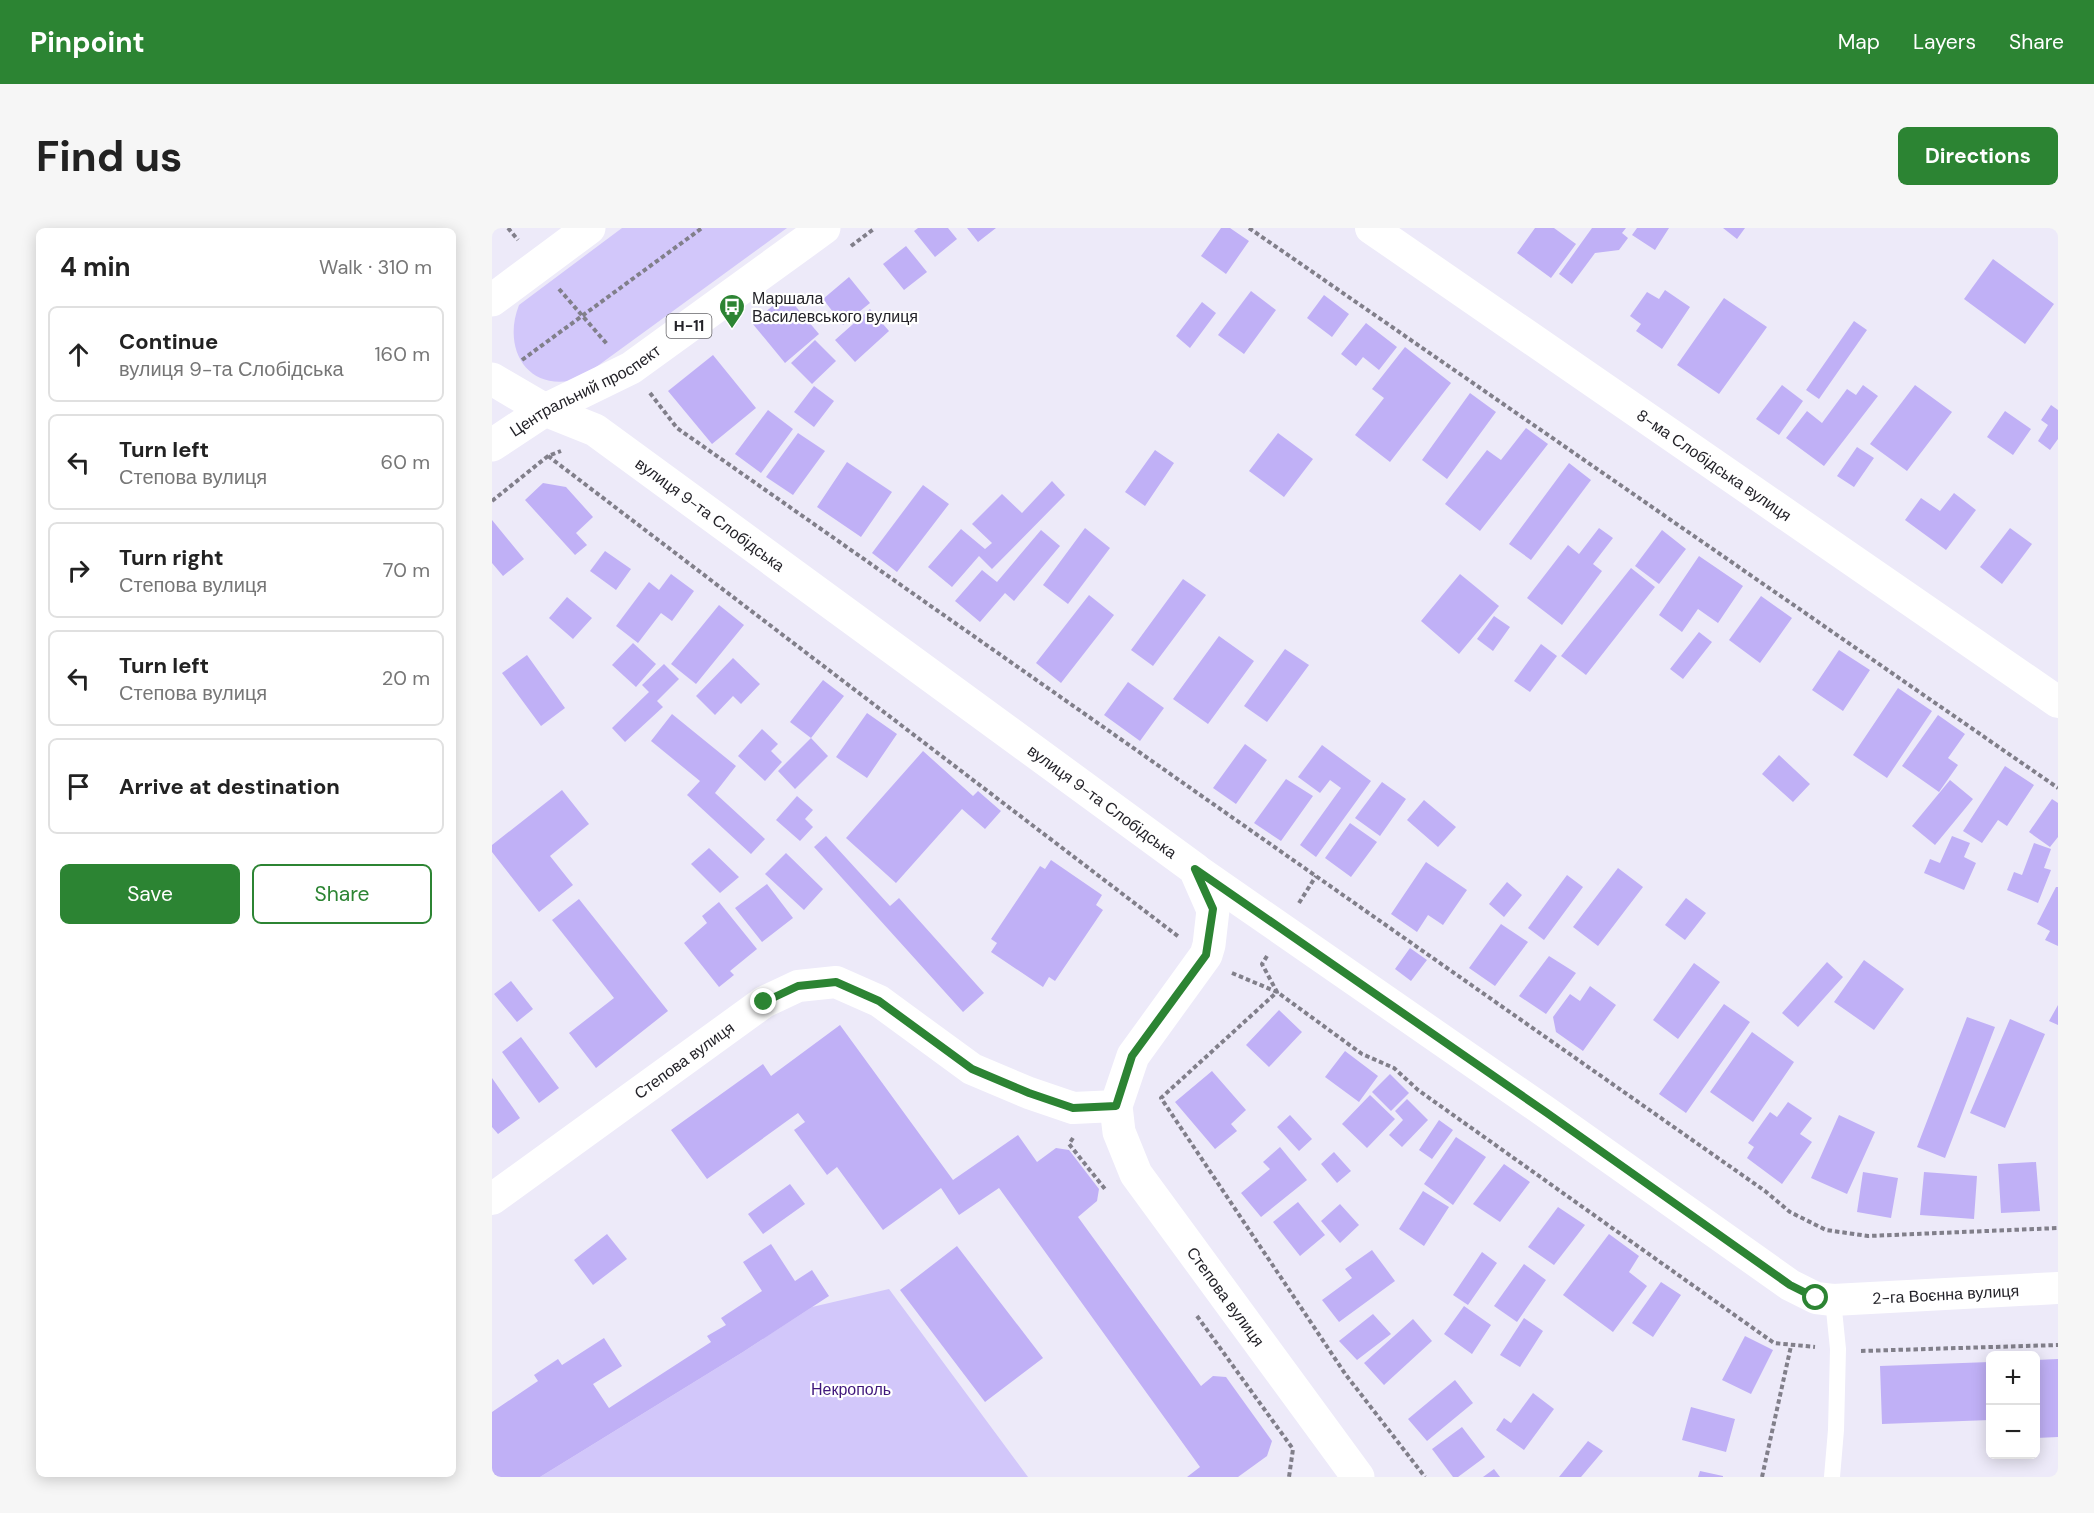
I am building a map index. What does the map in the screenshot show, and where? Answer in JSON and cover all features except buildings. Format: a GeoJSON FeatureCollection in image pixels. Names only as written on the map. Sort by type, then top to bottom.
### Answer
{"type":"FeatureCollection","features":[{"type":"Feature","properties":{"kind":"street"},"geometry":{"type":"LineString","coordinates":[[492,300],[589,228]]}},
{"type":"Feature","properties":{"kind":"street","name":"Центральний проспект"},"geometry":{"type":"LineString","coordinates":[[492,445],[545,410],[631,368],[824,228]]}},
{"type":"Feature","properties":{"kind":"street","name":"8-ма Слобідська вулиця"},"geometry":{"type":"LineString","coordinates":[[1371,228],[2058,702]]}},
{"type":"Feature","properties":{"kind":"street","name":"вулиця 9-та Слобідська"},"geometry":{"type":"LineString","coordinates":[[492,379],[545,410],[595,430],[1195,869],[1790,1285],[1816,1298],[1833,1300]]}},
{"type":"Feature","properties":{"kind":"street","name":"Степова вулиця"},"geometry":{"type":"LineString","coordinates":[[1195,869],[1213,909],[1206,955],[1132,1056],[1116,1106],[1119,1132],[1136,1174],[1358,1477]]}},
{"type":"Feature","properties":{"kind":"street","name":"Степова вулиця"},"geometry":{"type":"LineString","coordinates":[[492,1199],[764,1002],[798,986],[836,982],[879,1001],[972,1069],[1029,1093],[1073,1108],[1116,1106]]}},
{"type":"Feature","properties":{"kind":"street","name":"2-га Воєнна вулиця"},"geometry":{"type":"LineString","coordinates":[[1833,1300],[2058,1288]]}},
{"type":"Feature","properties":{"kind":"lane"},"geometry":{"type":"LineString","coordinates":[[1832,1477],[1838,1349],[1833,1300]]}},
{"type":"Feature","properties":{"kind":"path"},"geometry":{"type":"LineString","coordinates":[[508,228],[525,248]]}},
{"type":"Feature","properties":{"kind":"path"},"geometry":{"type":"LineString","coordinates":[[521,360],[702,228]]}},
{"type":"Feature","properties":{"kind":"path"},"geometry":{"type":"LineString","coordinates":[[1248,228],[2058,788]]}},
{"type":"Feature","properties":{"kind":"path"},"geometry":{"type":"LineString","coordinates":[[551,280],[609,345]]}},
{"type":"Feature","properties":{"kind":"path"},"geometry":{"type":"LineString","coordinates":[[649,392],[677,428],[1765,1191],[1790,1212],[1826,1230],[1868,1236],[2058,1228]]}},
{"type":"Feature","properties":{"kind":"path"},"geometry":{"type":"LineString","coordinates":[[492,501],[548,456],[567,448]]}},
{"type":"Feature","properties":{"kind":"path"},"geometry":{"type":"LineString","coordinates":[[548,456],[1176,935]]}},
{"type":"Feature","properties":{"kind":"path"},"geometry":{"type":"LineString","coordinates":[[1228,971],[1277,992],[1362,1054],[1394,1068],[1418,1090],[1774,1343],[1809,1347]]}},
{"type":"Feature","properties":{"kind":"path"},"geometry":{"type":"LineString","coordinates":[[1277,992],[1161,1098],[1346,1375],[1425,1477]]}},
{"type":"Feature","properties":{"kind":"path"},"geometry":{"type":"LineString","coordinates":[[1868,1352],[2058,1345]]}},
{"type":"Feature","properties":{"kind":"path"},"geometry":{"type":"LineString","coordinates":[[1762,1477],[1791,1346]]}},
{"type":"Feature","properties":{"kind":"green space"},"geometry":{"type":"Polygon","coordinates":[[[622,228],[787,228],[581,378],[563,382],[547,380],[534,375],[517,353],[514,322],[519,305],[622,228]]]}},
{"type":"Feature","properties":{"kind":"green space","name":"Некрополь"},"geometry":{"type":"Polygon","coordinates":[[[889,1289],[1028,1477],[540,1477],[812,1307],[889,1289]]]}},
{"type":"Feature","properties":{"kind":"place","name":"Маршала Василевського вулиця"},"geometry":{"type":"Point","coordinates":[732,330]}},
{"type":"Feature","properties":{"kind":"route"},"geometry":{"type":"LineString","coordinates":[[764,1002],[798,986],[836,982],[879,1001],[972,1069],[1029,1093],[1073,1108],[1116,1106],[1132,1056],[1206,955],[1213,909],[1195,869],[1790,1285],[1816,1298]]}}]}
